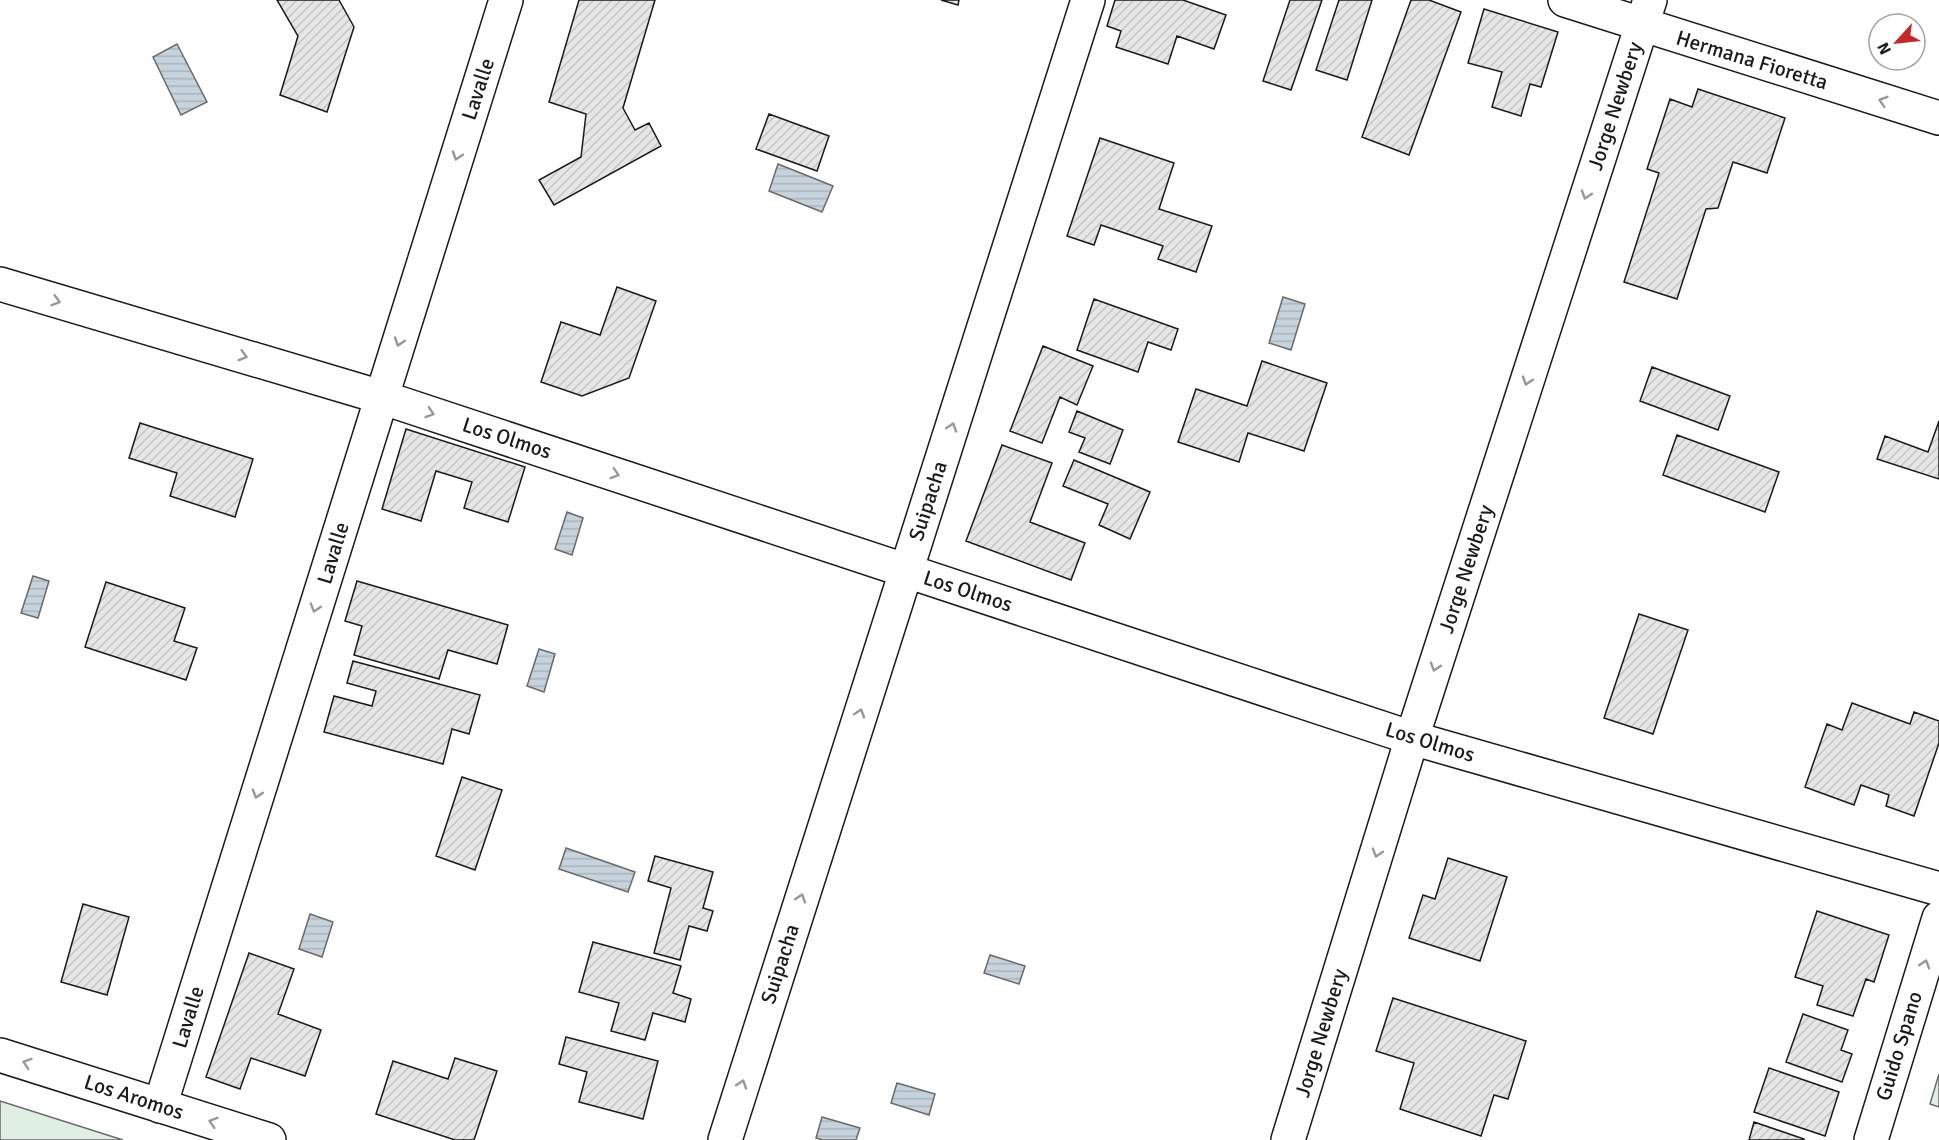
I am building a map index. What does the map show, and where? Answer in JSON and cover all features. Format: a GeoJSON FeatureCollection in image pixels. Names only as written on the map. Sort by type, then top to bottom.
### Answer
{"type":"FeatureCollection","features":[{"type":"Feature","properties":{"kind":"street","name":"Lavalle"},"geometry":{"type":"LineString","coordinates":[[160,1106],[507,0]]}},
{"type":"Feature","properties":{"kind":"street","name":"Suipacha"},"geometry":{"type":"LineString","coordinates":[[724,1140],[1088,0]]}},
{"type":"Feature","properties":{"kind":"street","name":"Hermana Fioretta"},"geometry":{"type":"LineString","coordinates":[[1564,0],[1646,13],[1939,118]]}},
{"type":"Feature","properties":{"kind":"street","name":"Jorge Newbery"},"geometry":{"type":"LineString","coordinates":[[1288,1140],[1412,738],[1646,13]]}},
{"type":"Feature","properties":{"kind":"street","name":"Los Olmos"},"geometry":{"type":"LineString","coordinates":[[0,284],[381,397],[1412,738],[1939,889]]}},
{"type":"Feature","properties":{"kind":"street","name":"Guido Spano"},"geometry":{"type":"LineString","coordinates":[[1870,1140],[1939,918]]}},
{"type":"Feature","properties":{"kind":"street","name":"Los Aromos"},"geometry":{"type":"LineString","coordinates":[[0,1055],[269,1140]]}},
{"type":"Feature","properties":{"kind":"green space"},"geometry":{"type":"Polygon","coordinates":[[[1939,1074],[1939,1107],[1930,1104],[1939,1074]]]}},
{"type":"Feature","properties":{"kind":"green space"},"geometry":{"type":"Polygon","coordinates":[[[0,1101],[123,1140],[0,1140],[0,1101]]]}},
{"type":"Feature","properties":{"kind":"shaded area"},"geometry":{"type":"Polygon","coordinates":[[[177,44],[207,102],[181,115],[153,57],[177,44]]]}},
{"type":"Feature","properties":{"kind":"shaded area"},"geometry":{"type":"Polygon","coordinates":[[[778,164],[833,186],[822,212],[769,191],[778,164]]]}},
{"type":"Feature","properties":{"kind":"shaded area"},"geometry":{"type":"Polygon","coordinates":[[[1283,297],[1305,304],[1291,350],[1269,343],[1283,297]]]}},
{"type":"Feature","properties":{"kind":"shaded area"},"geometry":{"type":"Polygon","coordinates":[[[567,512],[583,518],[572,555],[555,549],[567,512]]]}},
{"type":"Feature","properties":{"kind":"shaded area"},"geometry":{"type":"Polygon","coordinates":[[[33,576],[49,581],[38,618],[21,613],[33,576]]]}},
{"type":"Feature","properties":{"kind":"shaded area"},"geometry":{"type":"Polygon","coordinates":[[[539,649],[555,654],[544,692],[527,686],[539,649]]]}},
{"type":"Feature","properties":{"kind":"shaded area"},"geometry":{"type":"Polygon","coordinates":[[[566,848],[635,872],[628,892],[559,869],[566,848]]]}},
{"type":"Feature","properties":{"kind":"shaded area"},"geometry":{"type":"Polygon","coordinates":[[[310,914],[333,922],[322,957],[299,949],[310,914]]]}},
{"type":"Feature","properties":{"kind":"shaded area"},"geometry":{"type":"Polygon","coordinates":[[[990,955],[1025,966],[1019,984],[984,973],[990,955]]]}},
{"type":"Feature","properties":{"kind":"shaded area"},"geometry":{"type":"Polygon","coordinates":[[[897,1083],[935,1094],[929,1115],[891,1103],[897,1083]]]}},
{"type":"Feature","properties":{"kind":"shaded area"},"geometry":{"type":"Polygon","coordinates":[[[822,1117],[860,1128],[856,1140],[816,1138],[822,1117]]]}},
{"type":"Feature","properties":{"kind":"building"},"geometry":{"type":"Polygon","coordinates":[[[277,0],[339,0],[354,27],[327,112],[280,95],[298,36],[277,0]]]}},
{"type":"Feature","properties":{"kind":"building"},"geometry":{"type":"Polygon","coordinates":[[[579,0],[655,0],[623,108],[635,130],[649,123],[661,146],[554,205],[539,180],[581,157],[586,114],[549,102],[579,0]]]}},
{"type":"Feature","properties":{"kind":"building"},"geometry":{"type":"Polygon","coordinates":[[[941,0],[959,0],[958,5],[941,0]]]}},
{"type":"Feature","properties":{"kind":"building"},"geometry":{"type":"Polygon","coordinates":[[[1115,0],[1183,0],[1226,15],[1214,49],[1177,36],[1168,64],[1116,47],[1121,31],[1107,26],[1115,0]]]}},
{"type":"Feature","properties":{"kind":"building"},"geometry":{"type":"Polygon","coordinates":[[[1290,0],[1322,0],[1291,90],[1263,81],[1290,0]]]}},
{"type":"Feature","properties":{"kind":"building"},"geometry":{"type":"Polygon","coordinates":[[[1339,0],[1372,0],[1347,80],[1316,70],[1339,0]]]}},
{"type":"Feature","properties":{"kind":"building"},"geometry":{"type":"Polygon","coordinates":[[[1411,0],[1429,0],[1461,12],[1409,155],[1362,137],[1411,0]]]}},
{"type":"Feature","properties":{"kind":"building"},"geometry":{"type":"Polygon","coordinates":[[[1484,9],[1558,32],[1541,87],[1530,84],[1521,116],[1492,107],[1502,72],[1468,63],[1484,9]]]}},
{"type":"Feature","properties":{"kind":"building"},"geometry":{"type":"Polygon","coordinates":[[[1698,89],[1785,118],[1767,173],[1733,162],[1718,208],[1706,209],[1677,299],[1624,282],[1659,173],[1647,169],[1670,99],[1692,107],[1698,89]]]}},
{"type":"Feature","properties":{"kind":"building"},"geometry":{"type":"Polygon","coordinates":[[[769,114],[829,136],[817,171],[756,149],[769,114]]]}},
{"type":"Feature","properties":{"kind":"building"},"geometry":{"type":"Polygon","coordinates":[[[1100,138],[1174,163],[1159,209],[1212,226],[1196,272],[1158,259],[1163,246],[1101,225],[1094,245],[1067,236],[1100,138]]]}},
{"type":"Feature","properties":{"kind":"building"},"geometry":{"type":"Polygon","coordinates":[[[617,287],[656,301],[629,378],[582,396],[541,382],[561,322],[600,335],[617,287]]]}},
{"type":"Feature","properties":{"kind":"building"},"geometry":{"type":"Polygon","coordinates":[[[1094,299],[1178,329],[1171,350],[1148,342],[1138,372],[1077,350],[1094,299]]]}},
{"type":"Feature","properties":{"kind":"building"},"geometry":{"type":"Polygon","coordinates":[[[1043,346],[1093,366],[1077,405],[1060,397],[1042,443],[1010,431],[1043,346]]]}},
{"type":"Feature","properties":{"kind":"building"},"geometry":{"type":"Polygon","coordinates":[[[1262,361],[1327,383],[1304,451],[1248,433],[1239,462],[1178,442],[1196,389],[1247,406],[1262,361]]]}},
{"type":"Feature","properties":{"kind":"building"},"geometry":{"type":"Polygon","coordinates":[[[1652,367],[1730,396],[1718,430],[1640,401],[1652,367]]]}},
{"type":"Feature","properties":{"kind":"building"},"geometry":{"type":"Polygon","coordinates":[[[1077,411],[1123,430],[1110,464],[1079,452],[1085,438],[1069,432],[1077,411]]]}},
{"type":"Feature","properties":{"kind":"building"},"geometry":{"type":"Polygon","coordinates":[[[1939,421],[1939,479],[1877,459],[1885,436],[1928,452],[1939,421]]]}},
{"type":"Feature","properties":{"kind":"building"},"geometry":{"type":"Polygon","coordinates":[[[140,423],[253,459],[235,517],[170,496],[177,473],[129,458],[140,423]]]}},
{"type":"Feature","properties":{"kind":"building"},"geometry":{"type":"Polygon","coordinates":[[[406,429],[525,467],[508,522],[464,508],[472,482],[436,471],[421,521],[382,509],[406,429]]]}},
{"type":"Feature","properties":{"kind":"building"},"geometry":{"type":"Polygon","coordinates":[[[1677,435],[1779,472],[1765,512],[1663,475],[1677,435]]]}},
{"type":"Feature","properties":{"kind":"building"},"geometry":{"type":"Polygon","coordinates":[[[1002,445],[1052,463],[1030,522],[1085,543],[1071,580],[966,541],[1002,445]]]}},
{"type":"Feature","properties":{"kind":"building"},"geometry":{"type":"Polygon","coordinates":[[[1074,460],[1150,492],[1130,539],[1099,525],[1108,504],[1063,486],[1074,460]]]}},
{"type":"Feature","properties":{"kind":"building"},"geometry":{"type":"Polygon","coordinates":[[[357,581],[508,625],[497,664],[448,650],[439,679],[354,655],[362,626],[345,621],[357,581]]]}},
{"type":"Feature","properties":{"kind":"building"},"geometry":{"type":"Polygon","coordinates":[[[106,582],[185,608],[174,641],[197,648],[186,680],[85,647],[106,582]]]}},
{"type":"Feature","properties":{"kind":"building"},"geometry":{"type":"Polygon","coordinates":[[[1639,614],[1688,630],[1653,734],[1604,718],[1639,614]]]}},
{"type":"Feature","properties":{"kind":"building"},"geometry":{"type":"Polygon","coordinates":[[[353,661],[480,695],[469,734],[452,729],[443,764],[324,732],[334,696],[372,706],[376,691],[347,683],[353,661]]]}},
{"type":"Feature","properties":{"kind":"building"},"geometry":{"type":"Polygon","coordinates":[[[1852,703],[1910,724],[1914,712],[1939,721],[1939,743],[1914,816],[1886,806],[1889,795],[1861,785],[1854,805],[1805,787],[1827,724],[1842,730],[1852,703]]]}},
{"type":"Feature","properties":{"kind":"building"},"geometry":{"type":"Polygon","coordinates":[[[462,777],[502,790],[475,870],[436,856],[462,777]]]}},
{"type":"Feature","properties":{"kind":"building"},"geometry":{"type":"Polygon","coordinates":[[[655,856],[713,872],[703,908],[713,911],[707,931],[689,926],[680,960],[654,953],[671,888],[648,881],[655,856]]]}},
{"type":"Feature","properties":{"kind":"building"},"geometry":{"type":"Polygon","coordinates":[[[1448,858],[1507,877],[1480,961],[1409,938],[1423,895],[1435,899],[1448,858]]]}},
{"type":"Feature","properties":{"kind":"building"},"geometry":{"type":"Polygon","coordinates":[[[83,904],[129,917],[107,995],[61,982],[83,904]]]}},
{"type":"Feature","properties":{"kind":"building"},"geometry":{"type":"Polygon","coordinates":[[[1817,911],[1889,935],[1874,982],[1866,979],[1853,1016],[1817,1005],[1823,986],[1795,977],[1817,911]]]}},
{"type":"Feature","properties":{"kind":"building"},"geometry":{"type":"Polygon","coordinates":[[[593,942],[681,966],[673,993],[691,999],[685,1022],[653,1013],[645,1040],[611,1031],[619,1003],[579,992],[593,942]]]}},
{"type":"Feature","properties":{"kind":"building"},"geometry":{"type":"Polygon","coordinates":[[[249,953],[294,969],[278,1014],[321,1030],[305,1076],[251,1058],[240,1089],[206,1077],[249,953]]]}},
{"type":"Feature","properties":{"kind":"building"},"geometry":{"type":"Polygon","coordinates":[[[1393,998],[1526,1041],[1508,1099],[1494,1095],[1481,1136],[1400,1109],[1414,1063],[1376,1051],[1393,998]]]}},
{"type":"Feature","properties":{"kind":"building"},"geometry":{"type":"Polygon","coordinates":[[[1803,1014],[1848,1030],[1841,1050],[1852,1054],[1842,1082],[1786,1062],[1803,1014]]]}},
{"type":"Feature","properties":{"kind":"building"},"geometry":{"type":"Polygon","coordinates":[[[566,1037],[658,1061],[643,1119],[579,1102],[587,1072],[559,1064],[566,1037]]]}},
{"type":"Feature","properties":{"kind":"building"},"geometry":{"type":"Polygon","coordinates":[[[455,1058],[497,1071],[474,1140],[455,1140],[376,1114],[393,1061],[448,1079],[455,1058]]]}},
{"type":"Feature","properties":{"kind":"building"},"geometry":{"type":"Polygon","coordinates":[[[1769,1068],[1839,1092],[1825,1136],[1754,1112],[1769,1068]]]}},
{"type":"Feature","properties":{"kind":"building"},"geometry":{"type":"Polygon","coordinates":[[[1754,1122],[1804,1139],[1804,1140],[1749,1140],[1754,1122]]]}}]}
